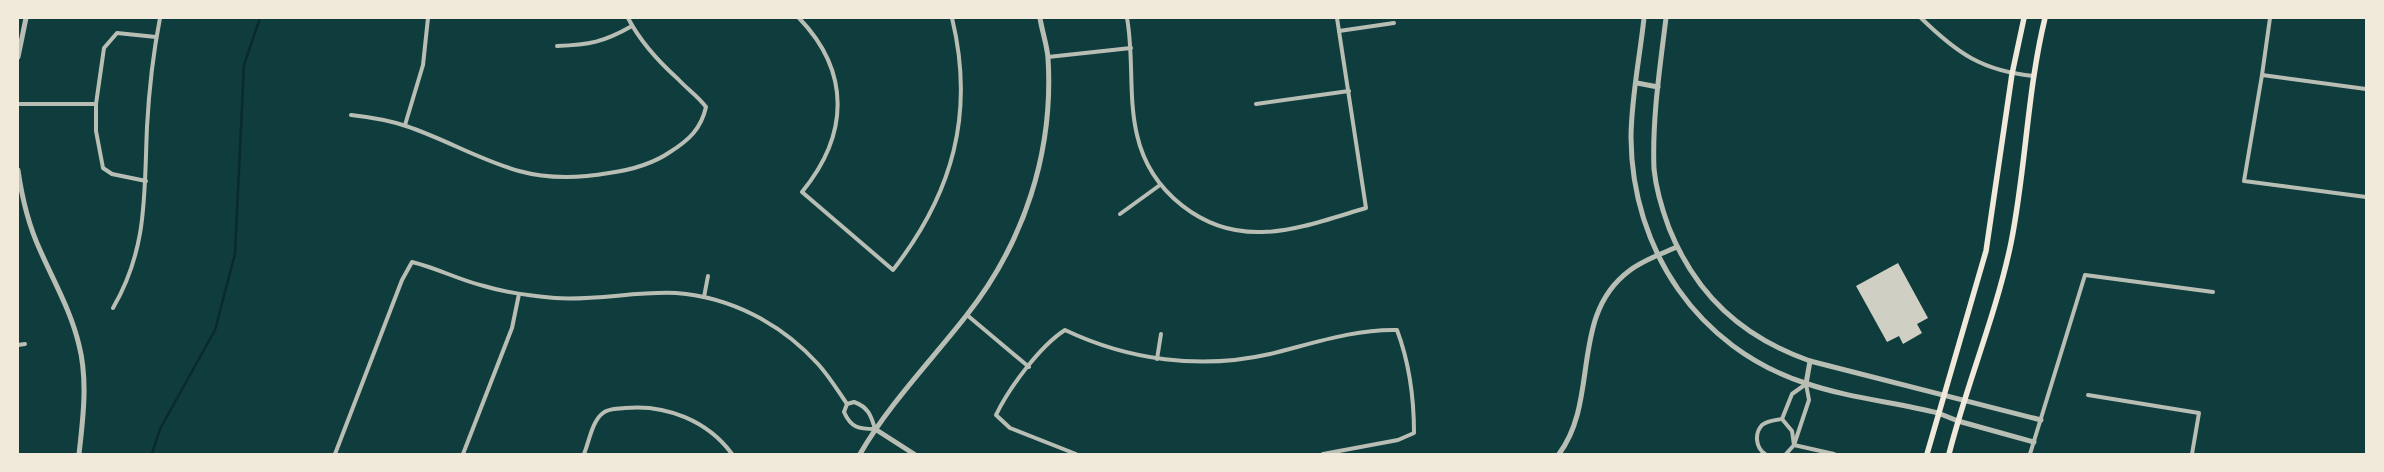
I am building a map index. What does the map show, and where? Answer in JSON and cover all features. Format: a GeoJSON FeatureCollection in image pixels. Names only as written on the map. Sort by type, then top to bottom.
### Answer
{"type":"FeatureCollection","features":[{"type":"Feature","properties":{"kind":"main road"},"geometry":{"type":"LineString","coordinates":[[1927,454],[1986,251],[2012,74],[2024,18]]}},
{"type":"Feature","properties":{"kind":"main road"},"geometry":{"type":"LineString","coordinates":[[1949,454],[1964,400],[1992,317],[2010,251],[2034,76],[2045,18]]}},
{"type":"Feature","properties":{"kind":"street"},"geometry":{"type":"LineString","coordinates":[[18,57],[26,18]]}},
{"type":"Feature","properties":{"kind":"street"},"geometry":{"type":"LineString","coordinates":[[113,308],[127,285],[136,260],[142,226],[151,75],[160,18]]}},
{"type":"Feature","properties":{"kind":"street"},"geometry":{"type":"LineString","coordinates":[[405,125],[423,65],[428,18]]}},
{"type":"Feature","properties":{"kind":"street"},"geometry":{"type":"LineString","coordinates":[[350,115],[405,125],[488,161],[520,171],[549,176],[590,176],[634,169],[664,156],[691,136],[703,122],[706,107],[695,92],[679,81],[650,50],[628,18]]}},
{"type":"Feature","properties":{"kind":"street"},"geometry":{"type":"LineString","coordinates":[[798,18],[811,30],[824,51],[833,71],[838,116],[834,139],[826,159],[802,192],[894,270],[929,219],[945,185],[956,149],[961,114],[962,78],[959,46],[952,18]]}},
{"type":"Feature","properties":{"kind":"street"},"geometry":{"type":"LineString","coordinates":[[860,454],[875,428],[967,315],[1000,267],[1021,225],[1040,164],[1048,101],[1048,57],[1040,18]]}},
{"type":"Feature","properties":{"kind":"street"},"geometry":{"type":"LineString","coordinates":[[1126,18],[1131,48],[1133,118],[1145,161],[1160,185],[1184,207],[1209,222],[1239,231],[1263,232],[1366,208],[1337,18]]}},
{"type":"Feature","properties":{"kind":"street"},"geometry":{"type":"LineString","coordinates":[[1644,18],[1631,137],[1633,172],[1646,226],[1657,255],[1685,299],[1703,322],[1748,356],[1774,371],[1806,384],[1938,413],[1958,421],[2034,442]]}},
{"type":"Feature","properties":{"kind":"street"},"geometry":{"type":"LineString","coordinates":[[1666,18],[1658,87],[1654,170],[1666,219],[1677,247],[1702,286],[1719,307],[1759,337],[1784,352],[1810,361],[2041,420]]}},
{"type":"Feature","properties":{"kind":"street"},"geometry":{"type":"LineString","coordinates":[[1921,18],[1968,58],[2012,74],[2034,76]]}},
{"type":"Feature","properties":{"kind":"street"},"geometry":{"type":"LineString","coordinates":[[2270,18],[2244,181],[2366,197]]}},
{"type":"Feature","properties":{"kind":"street"},"geometry":{"type":"LineString","coordinates":[[1339,31],[1394,22]]}},
{"type":"Feature","properties":{"kind":"street"},"geometry":{"type":"LineString","coordinates":[[557,46],[581,46],[608,40],[632,26]]}},
{"type":"Feature","properties":{"kind":"street"},"geometry":{"type":"LineString","coordinates":[[146,181],[112,174],[103,168],[96,131],[96,104],[104,48],[109,40],[117,33],[156,37]]}},
{"type":"Feature","properties":{"kind":"street"},"geometry":{"type":"LineString","coordinates":[[1048,57],[1131,48]]}},
{"type":"Feature","properties":{"kind":"street"},"geometry":{"type":"LineString","coordinates":[[2262,75],[2366,89]]}},
{"type":"Feature","properties":{"kind":"street"},"geometry":{"type":"LineString","coordinates":[[1637,83],[1658,87]]}},
{"type":"Feature","properties":{"kind":"street"},"geometry":{"type":"LineString","coordinates":[[1256,104],[1349,91]]}},
{"type":"Feature","properties":{"kind":"street"},"geometry":{"type":"LineString","coordinates":[[18,104],[96,104]]}},
{"type":"Feature","properties":{"kind":"street"},"geometry":{"type":"LineString","coordinates":[[18,170],[24,210],[39,250],[67,304],[80,346],[84,386],[78,454]]}},
{"type":"Feature","properties":{"kind":"street"},"geometry":{"type":"LineString","coordinates":[[1120,214],[1160,185]]}},
{"type":"Feature","properties":{"kind":"street"},"geometry":{"type":"LineString","coordinates":[[1559,454],[1578,418],[1593,320],[1604,299],[1620,280],[1636,266],[1677,247]]}},
{"type":"Feature","properties":{"kind":"street"},"geometry":{"type":"LineString","coordinates":[[336,454],[402,280],[412,262],[432,266],[483,286],[519,294],[558,298],[676,294],[704,297],[730,304],[775,326],[820,366],[847,404]]}},
{"type":"Feature","properties":{"kind":"street"},"geometry":{"type":"LineString","coordinates":[[2030,454],[2085,275],[2213,292]]}},
{"type":"Feature","properties":{"kind":"street"},"geometry":{"type":"LineString","coordinates":[[704,297],[708,276]]}},
{"type":"Feature","properties":{"kind":"street"},"geometry":{"type":"LineString","coordinates":[[463,454],[512,328],[519,294]]}},
{"type":"Feature","properties":{"kind":"street"},"geometry":{"type":"LineString","coordinates":[[967,315],[1029,367]]}},
{"type":"Feature","properties":{"kind":"street"},"geometry":{"type":"LineString","coordinates":[[1076,454],[1010,428],[996,415],[1005,396],[1049,340],[1065,330],[1103,347],[1130,354],[1157,359],[1204,362],[1231,361],[1268,354],[1326,339],[1380,330],[1397,330],[1404,348],[1414,414],[1414,433],[1398,440],[1323,454]]}},
{"type":"Feature","properties":{"kind":"street"},"geometry":{"type":"LineString","coordinates":[[1157,359],[1162,334]]}},
{"type":"Feature","properties":{"kind":"street"},"geometry":{"type":"LineString","coordinates":[[18,345],[25,344]]}},
{"type":"Feature","properties":{"kind":"street"},"geometry":{"type":"LineString","coordinates":[[1786,454],[1794,445],[1810,400],[1806,384],[1810,361]]}},
{"type":"Feature","properties":{"kind":"street"},"geometry":{"type":"LineString","coordinates":[[1782,419],[1792,394],[1806,384]]}},
{"type":"Feature","properties":{"kind":"street"},"geometry":{"type":"LineString","coordinates":[[2088,395],[2199,413],[2192,454]]}},
{"type":"Feature","properties":{"kind":"street"},"geometry":{"type":"LineString","coordinates":[[847,404],[854,402],[863,405],[870,412],[875,428]]}},
{"type":"Feature","properties":{"kind":"street"},"geometry":{"type":"LineString","coordinates":[[847,404],[844,412],[848,422],[858,429],[875,428],[914,454]]}},
{"type":"Feature","properties":{"kind":"street"},"geometry":{"type":"LineString","coordinates":[[584,454],[597,420],[603,413],[609,410],[631,408],[673,412],[696,422],[716,436],[732,454]]}},
{"type":"Feature","properties":{"kind":"street"},"geometry":{"type":"LineString","coordinates":[[1782,419],[1792,431],[1794,445]]}},
{"type":"Feature","properties":{"kind":"street"},"geometry":{"type":"LineString","coordinates":[[1765,454],[1757,444],[1757,434],[1762,426],[1771,421],[1782,419]]}},
{"type":"Feature","properties":{"kind":"street"},"geometry":{"type":"LineString","coordinates":[[1794,445],[1834,454]]}},
{"type":"Feature","properties":{"kind":"building"},"geometry":{"type":"Polygon","coordinates":[[[1898,263],[1928,318],[1917,324],[1922,333],[1903,344],[1899,336],[1887,342],[1856,286],[1898,263]]]}},
{"type":"Feature","properties":{"kind":"waterway"},"geometry":{"type":"LineString","coordinates":[[152,454],[160,429],[215,330],[235,254],[244,65],[260,18]]}}]}
